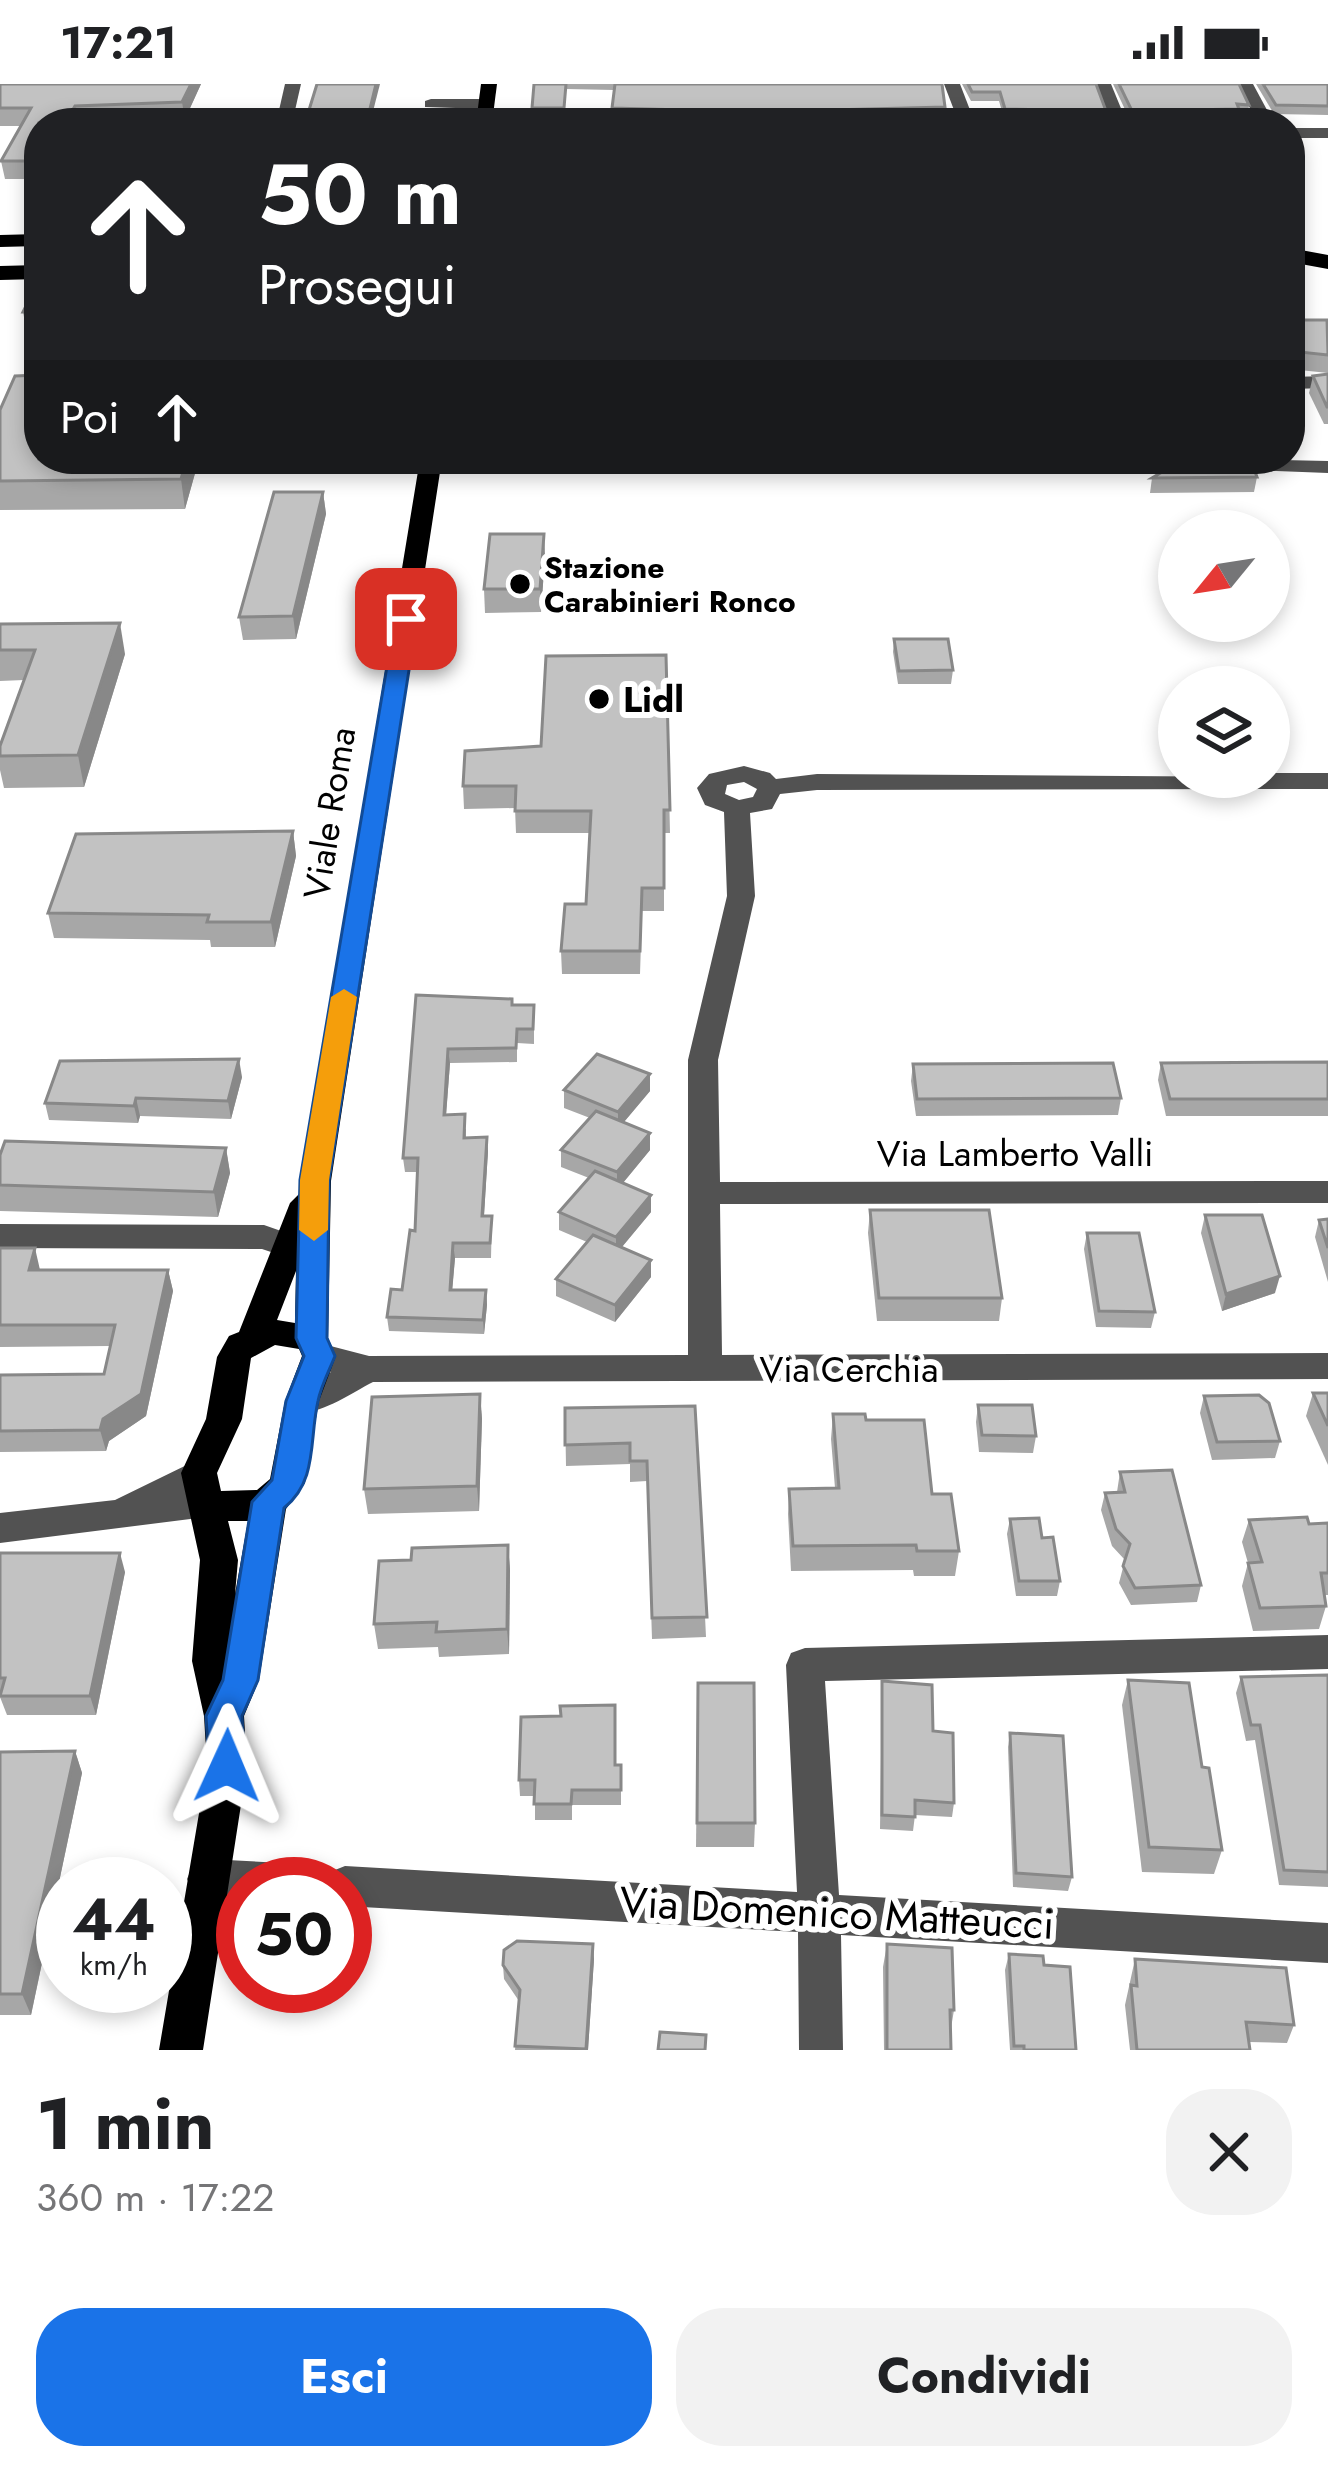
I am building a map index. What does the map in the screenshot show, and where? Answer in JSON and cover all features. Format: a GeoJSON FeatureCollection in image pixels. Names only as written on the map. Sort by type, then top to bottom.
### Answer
{"type":"FeatureCollection","features":[{"type":"Feature","properties":{"kind":"main road","name":"Viale Roma"},"geometry":{"type":"LineString","coordinates":[[268,1502],[286,1488],[295,1460],[315,1347],[315,1180],[429,474]]}},
{"type":"Feature","properties":{"kind":"main road","name":"Viale Roma"},"geometry":{"type":"LineString","coordinates":[[204,1489],[224,1419],[234,1357],[254,1337],[315,1180]]}},
{"type":"Feature","properties":{"kind":"main road"},"geometry":{"type":"LineString","coordinates":[[254,1337],[293,1332],[315,1347]]}},
{"type":"Feature","properties":{"kind":"main road"},"geometry":{"type":"LineString","coordinates":[[204,1489],[248,1508],[268,1502],[240,1680],[224,1716]]}},
{"type":"Feature","properties":{"kind":"main road"},"geometry":{"type":"LineString","coordinates":[[181,2050],[227,1766],[224,1716],[212,1661],[219,1560],[204,1489]]}},
{"type":"Feature","properties":{"kind":"street"},"geometry":{"type":"LineString","coordinates":[[430,84],[427,102],[446,108]]}},
{"type":"Feature","properties":{"kind":"street"},"geometry":{"type":"LineString","coordinates":[[705,1370],[703,1060],[741,896],[737,808],[720,803],[711,794],[718,778],[753,775],[770,788],[862,782],[1328,781]]}},
{"type":"Feature","properties":{"kind":"street","name":"Via Lamberto Valli"},"geometry":{"type":"LineString","coordinates":[[703,1193],[1328,1192]]}},
{"type":"Feature","properties":{"kind":"street"},"geometry":{"type":"LineString","coordinates":[[0,1236],[264,1237],[289,1246]]}},
{"type":"Feature","properties":{"kind":"street","name":"Via Cerchia"},"geometry":{"type":"LineString","coordinates":[[315,1347],[369,1370],[1328,1366]]}},
{"type":"Feature","properties":{"kind":"street","name":"Via Cerchia"},"geometry":{"type":"LineString","coordinates":[[302,1401],[369,1370]]}},
{"type":"Feature","properties":{"kind":"street"},"geometry":{"type":"LineString","coordinates":[[0,1528],[103,1520],[204,1489]]}},
{"type":"Feature","properties":{"kind":"street"},"geometry":{"type":"LineString","coordinates":[[821,2050],[806,1665],[1328,1652]]}},
{"type":"Feature","properties":{"kind":"street"},"geometry":{"type":"LineString","coordinates":[[208,1879],[216,1879]]}},
{"type":"Feature","properties":{"kind":"street","name":"Via Domenico Matteucci"},"geometry":{"type":"LineString","coordinates":[[372,1887],[1328,1942]]}},
{"type":"Feature","properties":{"kind":"building"},"geometry":{"type":"Polygon","coordinates":[[[0,84],[191,84],[182,102],[0,108],[0,84]]]}},
{"type":"Feature","properties":{"kind":"building"},"geometry":{"type":"Polygon","coordinates":[[[317,84],[376,84],[370,108],[310,108],[317,84]]]}},
{"type":"Feature","properties":{"kind":"building"},"geometry":{"type":"Polygon","coordinates":[[[534,84],[566,84],[564,108],[532,108],[534,84]]]}},
{"type":"Feature","properties":{"kind":"building"},"geometry":{"type":"Polygon","coordinates":[[[615,84],[942,84],[945,107],[907,108],[612,108],[615,84]]]}},
{"type":"Feature","properties":{"kind":"building"},"geometry":{"type":"Polygon","coordinates":[[[968,84],[1096,84],[1105,108],[1005,108],[1000,92],[972,92],[968,84]]]}},
{"type":"Feature","properties":{"kind":"building"},"geometry":{"type":"Polygon","coordinates":[[[1119,84],[1239,84],[1249,105],[1237,104],[1239,108],[1131,108],[1119,84]]]}},
{"type":"Feature","properties":{"kind":"building"},"geometry":{"type":"Polygon","coordinates":[[[1263,84],[1328,84],[1328,106],[1276,105],[1263,84]]]}},
{"type":"Feature","properties":{"kind":"building"},"geometry":{"type":"Polygon","coordinates":[[[24,120],[24,161],[1,161],[24,120]]]}},
{"type":"Feature","properties":{"kind":"building"},"geometry":{"type":"Polygon","coordinates":[[[1305,320],[1327,320],[1328,355],[1305,353],[1305,320]]]}},
{"type":"Feature","properties":{"kind":"building"},"geometry":{"type":"Polygon","coordinates":[[[1328,374],[1328,407],[1327,407],[1313,376],[1328,374]]]}},
{"type":"Feature","properties":{"kind":"building"},"geometry":{"type":"Polygon","coordinates":[[[15,376],[24,376],[24,474],[182,474],[181,479],[0,481],[0,410],[15,376]]]}},
{"type":"Feature","properties":{"kind":"building"},"geometry":{"type":"Polygon","coordinates":[[[1159,474],[1257,477],[1152,478],[1159,474]]]}},
{"type":"Feature","properties":{"kind":"building"},"geometry":{"type":"Polygon","coordinates":[[[274,492],[323,492],[293,616],[239,617],[274,492]]]}},
{"type":"Feature","properties":{"kind":"building"},"geometry":{"type":"Polygon","coordinates":[[[490,534],[544,534],[540,589],[484,589],[490,534]]]}},
{"type":"Feature","properties":{"kind":"building"},"geometry":{"type":"Polygon","coordinates":[[[120,623],[78,755],[0,756],[35,650],[0,650],[0,624],[120,623]]]}},
{"type":"Feature","properties":{"kind":"building"},"geometry":{"type":"Polygon","coordinates":[[[894,639],[948,639],[953,670],[899,671],[894,639]]]}},
{"type":"Feature","properties":{"kind":"building"},"geometry":{"type":"Polygon","coordinates":[[[666,655],[670,810],[664,810],[664,888],[642,888],[640,951],[561,951],[565,904],[586,904],[591,811],[515,811],[516,786],[463,786],[465,751],[541,746],[546,656],[666,655]]]}},
{"type":"Feature","properties":{"kind":"building"},"geometry":{"type":"Polygon","coordinates":[[[293,831],[271,922],[207,922],[209,915],[48,913],[76,834],[293,831]]]}},
{"type":"Feature","properties":{"kind":"building"},"geometry":{"type":"Polygon","coordinates":[[[416,995],[512,999],[512,1005],[534,1005],[533,1029],[517,1029],[516,1048],[448,1049],[444,1115],[465,1114],[464,1138],[487,1137],[482,1216],[492,1216],[490,1243],[453,1243],[450,1290],[486,1290],[483,1320],[387,1317],[391,1289],[402,1290],[410,1230],[415,1231],[418,1158],[403,1158],[416,995]]]}},
{"type":"Feature","properties":{"kind":"building"},"geometry":{"type":"Polygon","coordinates":[[[597,1054],[650,1074],[618,1112],[564,1090],[597,1054]]]}},
{"type":"Feature","properties":{"kind":"building"},"geometry":{"type":"Polygon","coordinates":[[[239,1059],[228,1101],[136,1098],[134,1106],[45,1103],[60,1061],[239,1059]]]}},
{"type":"Feature","properties":{"kind":"building"},"geometry":{"type":"Polygon","coordinates":[[[1328,1062],[1328,1099],[1170,1099],[1161,1063],[1328,1062]]]}},
{"type":"Feature","properties":{"kind":"building"},"geometry":{"type":"Polygon","coordinates":[[[1113,1063],[1121,1098],[917,1099],[913,1064],[1113,1063]]]}},
{"type":"Feature","properties":{"kind":"building"},"geometry":{"type":"Polygon","coordinates":[[[596,1111],[650,1133],[617,1172],[561,1150],[596,1111]]]}},
{"type":"Feature","properties":{"kind":"building"},"geometry":{"type":"Polygon","coordinates":[[[5,1141],[226,1148],[214,1192],[0,1185],[5,1141]]]}},
{"type":"Feature","properties":{"kind":"building"},"geometry":{"type":"Polygon","coordinates":[[[595,1171],[651,1195],[616,1237],[559,1212],[595,1171]]]}},
{"type":"Feature","properties":{"kind":"building"},"geometry":{"type":"Polygon","coordinates":[[[870,1210],[989,1210],[1002,1298],[879,1298],[870,1210]]]}},
{"type":"Feature","properties":{"kind":"building"},"geometry":{"type":"Polygon","coordinates":[[[1205,1215],[1262,1215],[1280,1276],[1226,1294],[1205,1215]]]}},
{"type":"Feature","properties":{"kind":"building"},"geometry":{"type":"Polygon","coordinates":[[[1328,1219],[1328,1248],[1319,1220],[1328,1219]]]}},
{"type":"Feature","properties":{"kind":"building"},"geometry":{"type":"Polygon","coordinates":[[[1087,1233],[1139,1233],[1155,1312],[1099,1311],[1087,1233]]]}},
{"type":"Feature","properties":{"kind":"building"},"geometry":{"type":"Polygon","coordinates":[[[593,1235],[651,1260],[615,1305],[556,1279],[593,1235]]]}},
{"type":"Feature","properties":{"kind":"building"},"geometry":{"type":"Polygon","coordinates":[[[0,1248],[35,1248],[29,1270],[168,1270],[141,1394],[103,1419],[100,1430],[0,1431],[0,1375],[104,1374],[115,1325],[0,1325],[0,1248]]]}},
{"type":"Feature","properties":{"kind":"building"},"geometry":{"type":"Polygon","coordinates":[[[1313,1393],[1328,1393],[1328,1426],[1313,1393]]]}},
{"type":"Feature","properties":{"kind":"building"},"geometry":{"type":"Polygon","coordinates":[[[480,1394],[477,1486],[364,1489],[372,1397],[480,1394]]]}},
{"type":"Feature","properties":{"kind":"building"},"geometry":{"type":"Polygon","coordinates":[[[1259,1395],[1269,1403],[1280,1441],[1217,1442],[1204,1396],[1259,1395]]]}},
{"type":"Feature","properties":{"kind":"building"},"geometry":{"type":"Polygon","coordinates":[[[978,1405],[1032,1405],[1036,1436],[982,1435],[978,1405]]]}},
{"type":"Feature","properties":{"kind":"building"},"geometry":{"type":"Polygon","coordinates":[[[695,1406],[707,1617],[652,1618],[647,1461],[630,1461],[630,1443],[565,1445],[565,1408],[695,1406]]]}},
{"type":"Feature","properties":{"kind":"building"},"geometry":{"type":"Polygon","coordinates":[[[833,1414],[865,1414],[866,1420],[924,1420],[932,1494],[951,1494],[959,1551],[917,1551],[916,1545],[793,1546],[789,1489],[839,1488],[833,1414]]]}},
{"type":"Feature","properties":{"kind":"building"},"geometry":{"type":"Polygon","coordinates":[[[1172,1470],[1201,1585],[1135,1588],[1123,1566],[1130,1544],[1116,1529],[1105,1493],[1125,1492],[1120,1472],[1172,1470]]]}},
{"type":"Feature","properties":{"kind":"building"},"geometry":{"type":"Polygon","coordinates":[[[1307,1517],[1309,1524],[1328,1523],[1328,1573],[1321,1573],[1326,1606],[1260,1608],[1248,1563],[1262,1562],[1249,1520],[1307,1517]]]}},
{"type":"Feature","properties":{"kind":"building"},"geometry":{"type":"Polygon","coordinates":[[[1039,1518],[1042,1538],[1053,1537],[1060,1581],[1019,1581],[1010,1519],[1039,1518]]]}},
{"type":"Feature","properties":{"kind":"building"},"geometry":{"type":"Polygon","coordinates":[[[508,1545],[507,1629],[436,1632],[437,1622],[374,1624],[379,1561],[411,1560],[412,1548],[508,1545]]]}},
{"type":"Feature","properties":{"kind":"building"},"geometry":{"type":"Polygon","coordinates":[[[0,1553],[120,1553],[90,1696],[0,1696],[5,1678],[0,1678],[0,1553]]]}},
{"type":"Feature","properties":{"kind":"building"},"geometry":{"type":"Polygon","coordinates":[[[1328,1675],[1328,1872],[1284,1870],[1260,1725],[1251,1725],[1241,1677],[1328,1675]]]}},
{"type":"Feature","properties":{"kind":"building"},"geometry":{"type":"Polygon","coordinates":[[[1128,1680],[1189,1683],[1222,1850],[1149,1847],[1128,1680]]]}},
{"type":"Feature","properties":{"kind":"building"},"geometry":{"type":"Polygon","coordinates":[[[882,1681],[932,1685],[933,1731],[953,1733],[954,1803],[915,1800],[915,1817],[882,1815],[882,1681]]]}},
{"type":"Feature","properties":{"kind":"building"},"geometry":{"type":"Polygon","coordinates":[[[698,1683],[754,1683],[755,1823],[697,1823],[698,1683]]]}},
{"type":"Feature","properties":{"kind":"building"},"geometry":{"type":"Polygon","coordinates":[[[615,1705],[615,1765],[621,1765],[621,1790],[572,1790],[571,1804],[534,1804],[535,1780],[519,1780],[521,1717],[561,1716],[560,1706],[615,1705]]]}},
{"type":"Feature","properties":{"kind":"building"},"geometry":{"type":"Polygon","coordinates":[[[1010,1733],[1063,1736],[1072,1877],[1016,1873],[1010,1733]]]}},
{"type":"Feature","properties":{"kind":"building"},"geometry":{"type":"Polygon","coordinates":[[[75,1751],[52,1857],[36,1857],[36,1930],[22,1994],[0,1994],[0,1752],[75,1751]]]}},
{"type":"Feature","properties":{"kind":"building"},"geometry":{"type":"Polygon","coordinates":[[[517,1941],[593,1944],[586,2049],[515,2046],[520,1990],[503,1965],[504,1950],[517,1941]]]}},
{"type":"Feature","properties":{"kind":"building"},"geometry":{"type":"Polygon","coordinates":[[[887,1944],[952,1948],[951,2050],[887,2050],[887,1944]]]}},
{"type":"Feature","properties":{"kind":"building"},"geometry":{"type":"Polygon","coordinates":[[[1009,1954],[1043,1956],[1044,1965],[1070,1967],[1076,2050],[1014,2046],[1009,1954]]]}},
{"type":"Feature","properties":{"kind":"building"},"geometry":{"type":"Polygon","coordinates":[[[1135,1959],[1286,1968],[1294,2025],[1246,2022],[1250,2050],[1137,2050],[1131,1985],[1137,1986],[1135,1959]]]}},
{"type":"Feature","properties":{"kind":"building"},"geometry":{"type":"Polygon","coordinates":[[[660,2032],[706,2035],[705,2050],[658,2050],[660,2032]]]}},
{"type":"Feature","properties":{"kind":"slow traffic"},"geometry":{"type":"LineString","coordinates":[[314,1230],[315,1180],[344,997]]}},
{"type":"Feature","properties":{"kind":"place","name":"Stazione Carabinieri Ronco"},"geometry":{"type":"Point","coordinates":[520,584]}},
{"type":"Feature","properties":{"kind":"place","name":"Lidl"},"geometry":{"type":"Point","coordinates":[599,699]}},
{"type":"Feature","properties":{"kind":"route"},"geometry":{"type":"LineString","coordinates":[[227,1766],[224,1716],[240,1680],[268,1502],[286,1488],[295,1460],[302,1401],[319,1356],[311,1338],[315,1180],[406,619]]}}]}
